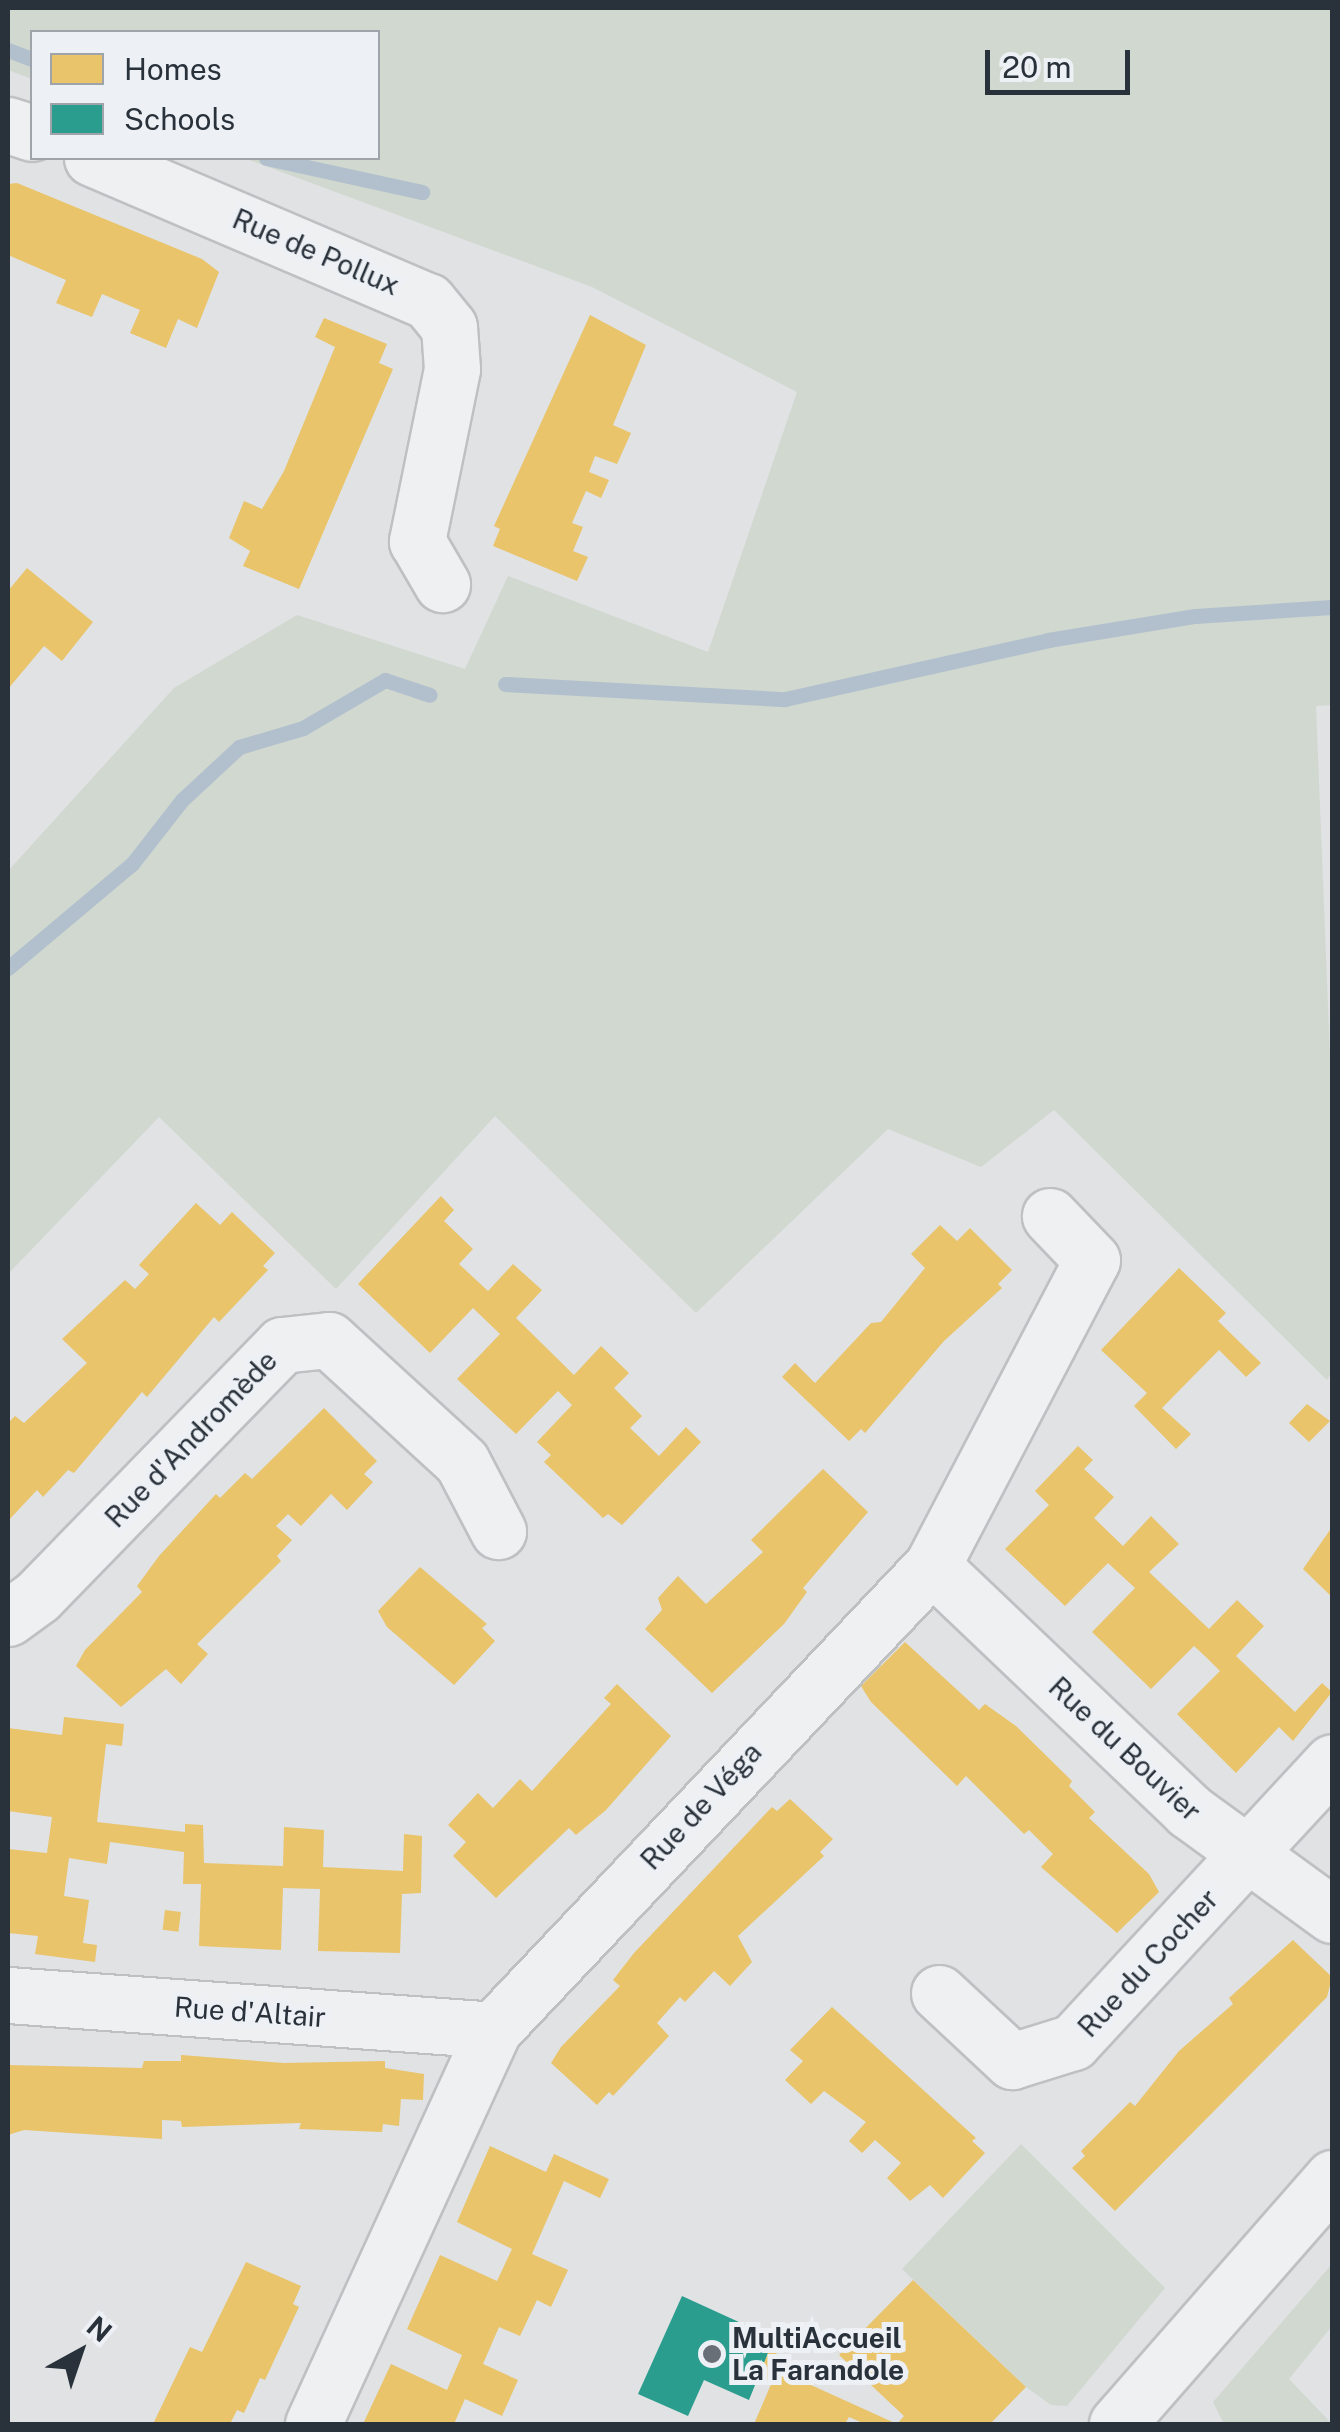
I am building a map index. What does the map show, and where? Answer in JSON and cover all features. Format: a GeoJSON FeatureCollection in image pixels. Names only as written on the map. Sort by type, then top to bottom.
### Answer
{"type":"FeatureCollection","features":[{"type":"Feature","properties":{"kind":"street","name":"Rue de Pollux"},"geometry":{"type":"LineString","coordinates":[[97,160],[428,301],[449,327],[452,369],[417,541],[442,584]]}},
{"type":"Feature","properties":{"kind":"street","name":"Rue de Véga"},"geometry":{"type":"LineString","coordinates":[[313,2424],[492,2030],[932,1566],[1092,1260],[1050,1216]]}},
{"type":"Feature","properties":{"kind":"street","name":"Rue d'Andromède"},"geometry":{"type":"LineString","coordinates":[[8,1618],[38,1596],[282,1345],[328,1340],[462,1462],[498,1531]]}},
{"type":"Feature","properties":{"kind":"street","name":"Rue du Bouvier"},"geometry":{"type":"LineString","coordinates":[[932,1566],[1247,1858],[1332,1915]]}},
{"type":"Feature","properties":{"kind":"street","name":"Rue du Cocher"},"geometry":{"type":"LineString","coordinates":[[940,1992],[1012,2061],[1073,2042],[1332,1762]]}},
{"type":"Feature","properties":{"kind":"street","name":"Rue d'Altair"},"geometry":{"type":"LineString","coordinates":[[8,1995],[492,2030]]}},
{"type":"Feature","properties":{"kind":"street"},"geometry":{"type":"LineString","coordinates":[[1117,2424],[1332,2178]]}},
{"type":"Feature","properties":{"kind":"shaded area"},"geometry":{"type":"Polygon","coordinates":[[[8,8],[1332,8],[1332,705],[1316,706],[1332,1107],[1332,1372],[1327,1380],[1054,1110],[981,1167],[888,1129],[696,1313],[495,1116],[336,1289],[159,1117],[8,1274],[8,871],[174,688],[297,615],[465,669],[508,576],[708,652],[797,392],[592,287],[249,160],[380,160],[380,30],[30,30],[30,78],[8,70],[8,8]]]}},
{"type":"Feature","properties":{"kind":"shaded area"},"geometry":{"type":"Polygon","coordinates":[[[1021,2144],[1165,2288],[1067,2406],[1051,2405],[1026,2387],[902,2269],[1021,2144]]]}},
{"type":"Feature","properties":{"kind":"shaded area"},"geometry":{"type":"Polygon","coordinates":[[[1332,2264],[1332,2326],[1289,2379],[1332,2424],[1224,2424],[1213,2402],[1332,2264]]]}},
{"type":"Feature","properties":{"kind":"building: Homes"},"geometry":{"type":"Polygon","coordinates":[[[17,183],[202,259],[219,272],[197,328],[178,319],[166,348],[130,333],[140,310],[102,294],[92,317],[56,303],[66,280],[8,255],[8,184],[17,183]]]}},
{"type":"Feature","properties":{"kind":"building: Homes"},"geometry":{"type":"Polygon","coordinates":[[[590,315],[646,345],[613,425],[631,433],[617,464],[595,456],[589,472],[609,480],[601,498],[586,491],[572,523],[583,527],[573,551],[588,557],[577,581],[493,546],[500,529],[494,526],[590,315]]]}},
{"type":"Feature","properties":{"kind":"building: Homes"},"geometry":{"type":"Polygon","coordinates":[[[324,318],[387,344],[379,363],[393,369],[299,589],[243,566],[250,551],[229,538],[244,501],[262,509],[284,471],[335,347],[315,337],[324,318]]]}},
{"type":"Feature","properties":{"kind":"building: Homes"},"geometry":{"type":"Polygon","coordinates":[[[27,568],[93,622],[62,661],[44,646],[8,689],[8,591],[27,568]]]}},
{"type":"Feature","properties":{"kind":"building: Homes"},"geometry":{"type":"Polygon","coordinates":[[[441,1196],[454,1210],[444,1221],[473,1249],[459,1264],[488,1291],[513,1264],[542,1290],[516,1318],[574,1375],[601,1346],[629,1373],[614,1388],[642,1416],[630,1428],[659,1456],[686,1427],[701,1442],[622,1525],[608,1514],[603,1518],[544,1462],[551,1455],[537,1442],[572,1405],[558,1391],[516,1434],[457,1379],[500,1334],[473,1308],[430,1353],[358,1284],[441,1196]]]}},
{"type":"Feature","properties":{"kind":"building: Homes"},"geometry":{"type":"Polygon","coordinates":[[[196,1203],[220,1225],[232,1212],[275,1253],[263,1266],[268,1270],[219,1322],[214,1317],[147,1397],[142,1392],[74,1473],[68,1470],[43,1497],[37,1490],[8,1521],[8,1423],[15,1416],[24,1423],[87,1363],[62,1339],[125,1280],[135,1289],[149,1274],[139,1265],[196,1203]]]}},
{"type":"Feature","properties":{"kind":"building: Homes"},"geometry":{"type":"Polygon","coordinates":[[[940,1225],[957,1241],[970,1228],[1012,1270],[998,1284],[1002,1288],[944,1341],[865,1433],[861,1429],[849,1441],[782,1377],[795,1363],[815,1383],[871,1323],[881,1322],[925,1268],[911,1254],[940,1225]]]}},
{"type":"Feature","properties":{"kind":"building: Homes"},"geometry":{"type":"Polygon","coordinates":[[[1179,1268],[1226,1313],[1218,1321],[1261,1363],[1246,1377],[1219,1350],[1162,1408],[1191,1434],[1176,1449],[1134,1406],[1147,1393],[1101,1350],[1179,1268]]]}},
{"type":"Feature","properties":{"kind":"building: Homes"},"geometry":{"type":"Polygon","coordinates":[[[1307,1404],[1330,1421],[1309,1442],[1289,1423],[1307,1404]]]}},
{"type":"Feature","properties":{"kind":"building: Homes"},"geometry":{"type":"Polygon","coordinates":[[[324,1408],[377,1461],[364,1474],[373,1482],[347,1510],[331,1494],[301,1526],[288,1514],[276,1526],[292,1540],[277,1556],[281,1561],[197,1644],[208,1654],[181,1684],[166,1669],[121,1707],[76,1666],[85,1650],[142,1592],[137,1586],[159,1556],[216,1494],[220,1498],[245,1473],[252,1479],[324,1408]]]}},
{"type":"Feature","properties":{"kind":"building: Homes"},"geometry":{"type":"Polygon","coordinates":[[[1078,1446],[1093,1460],[1084,1469],[1114,1497],[1094,1518],[1123,1546],[1151,1516],[1179,1544],[1149,1572],[1209,1629],[1237,1600],[1264,1626],[1236,1656],[1295,1712],[1322,1683],[1332,1692],[1293,1741],[1279,1727],[1236,1773],[1177,1714],[1220,1671],[1207,1658],[1194,1646],[1151,1689],[1092,1632],[1135,1588],[1108,1563],[1065,1606],[1005,1549],[1049,1505],[1035,1491],[1078,1446]]]}},
{"type":"Feature","properties":{"kind":"building: Homes"},"geometry":{"type":"Polygon","coordinates":[[[823,1469],[868,1512],[803,1588],[807,1592],[784,1624],[712,1693],[645,1629],[662,1610],[658,1598],[678,1576],[706,1604],[763,1552],[751,1540],[823,1469]]]}},
{"type":"Feature","properties":{"kind":"building: Homes"},"geometry":{"type":"Polygon","coordinates":[[[1332,1527],[1332,1597],[1303,1569],[1332,1527]]]}},
{"type":"Feature","properties":{"kind":"building: Homes"},"geometry":{"type":"Polygon","coordinates":[[[420,1567],[487,1624],[482,1628],[495,1641],[454,1685],[387,1627],[378,1611],[420,1567]]]}},
{"type":"Feature","properties":{"kind":"building: Homes"},"geometry":{"type":"Polygon","coordinates":[[[905,1642],[979,1710],[985,1704],[1016,1726],[1072,1781],[1069,1786],[1095,1812],[1089,1818],[1149,1874],[1159,1892],[1117,1933],[1041,1867],[1053,1854],[1029,1830],[1024,1834],[966,1776],[957,1786],[871,1702],[861,1686],[905,1642]]]}},
{"type":"Feature","properties":{"kind":"building: Homes"},"geometry":{"type":"Polygon","coordinates":[[[617,1684],[671,1736],[606,1810],[576,1835],[569,1828],[496,1898],[453,1856],[466,1842],[448,1825],[478,1793],[493,1808],[520,1779],[532,1791],[611,1704],[604,1698],[617,1684]]]}},
{"type":"Feature","properties":{"kind":"building: Homes"},"geometry":{"type":"Polygon","coordinates":[[[64,1717],[124,1724],[122,1746],[106,1744],[97,1822],[185,1832],[185,1824],[203,1825],[204,1863],[283,1866],[284,1827],[324,1830],[323,1867],[403,1871],[404,1834],[422,1836],[421,1893],[402,1894],[400,1953],[318,1951],[320,1889],[283,1888],[281,1950],[199,1946],[201,1884],[183,1884],[184,1852],[110,1842],[107,1864],[69,1858],[64,1896],[89,1900],[83,1943],[97,1945],[95,1962],[35,1954],[38,1936],[8,1933],[8,1849],[47,1853],[52,1817],[8,1811],[8,1728],[62,1735],[64,1717]]]}},
{"type":"Feature","properties":{"kind":"building: Homes"},"geometry":{"type":"Polygon","coordinates":[[[790,1799],[833,1839],[820,1852],[824,1856],[738,1936],[752,1962],[730,1986],[714,1971],[685,2002],[680,1997],[657,2023],[669,2036],[613,2096],[609,2092],[597,2105],[551,2063],[561,2047],[620,1986],[613,1980],[634,1953],[772,1807],[777,1811],[790,1799]]]}},
{"type":"Feature","properties":{"kind":"building: Homes"},"geometry":{"type":"Polygon","coordinates":[[[165,1910],[181,1912],[178,1932],[163,1930],[165,1910]]]}},
{"type":"Feature","properties":{"kind":"building: Homes"},"geometry":{"type":"Polygon","coordinates":[[[1293,1940],[1332,1977],[1327,1997],[1115,2211],[1072,2168],[1085,2156],[1081,2151],[1130,2102],[1135,2106],[1179,2051],[1233,2004],[1229,1998],[1293,1940]]]}},
{"type":"Feature","properties":{"kind":"building: Homes"},"geometry":{"type":"Polygon","coordinates":[[[832,2007],[976,2138],[972,2141],[985,2153],[943,2198],[930,2185],[910,2201],[887,2178],[901,2163],[875,2140],[862,2153],[849,2141],[866,2122],[824,2091],[811,2104],[785,2080],[803,2061],[790,2050],[832,2007]]]}},
{"type":"Feature","properties":{"kind":"building: Homes"},"geometry":{"type":"Polygon","coordinates":[[[181,2055],[284,2063],[385,2061],[385,2068],[424,2074],[423,2100],[401,2099],[399,2126],[383,2124],[382,2132],[299,2129],[301,2123],[182,2127],[181,2121],[162,2120],[162,2139],[24,2130],[8,2135],[8,2065],[142,2068],[144,2061],[181,2061],[181,2055]]]}},
{"type":"Feature","properties":{"kind":"building: Homes"},"geometry":{"type":"Polygon","coordinates":[[[490,2146],[546,2172],[554,2154],[609,2179],[600,2198],[564,2181],[532,2254],[568,2270],[551,2307],[537,2300],[520,2336],[499,2327],[483,2364],[518,2380],[502,2416],[465,2399],[454,2424],[363,2424],[391,2364],[447,2390],[462,2355],[407,2329],[440,2255],[497,2281],[512,2249],[457,2222],[490,2146]]]}},
{"type":"Feature","properties":{"kind":"building: Homes"},"geometry":{"type":"Polygon","coordinates":[[[246,2262],[301,2286],[293,2304],[299,2307],[265,2380],[260,2378],[244,2413],[237,2410],[230,2424],[153,2424],[190,2347],[202,2352],[246,2262]]]}},
{"type":"Feature","properties":{"kind":"building: Homes"},"geometry":{"type":"Polygon","coordinates":[[[913,2280],[1026,2387],[990,2424],[897,2424],[904,2416],[839,2355],[913,2280]]]}},
{"type":"Feature","properties":{"kind":"building: Homes"},"geometry":{"type":"Polygon","coordinates":[[[769,2350],[797,2363],[791,2376],[897,2424],[865,2424],[849,2417],[845,2424],[754,2424],[772,2382],[759,2375],[769,2350]]]}},
{"type":"Feature","properties":{"kind":"building: Schools","name":"MultiAccueil La Farandole"},"geometry":{"type":"Polygon","coordinates":[[[682,2296],[774,2338],[749,2400],[704,2380],[688,2416],[638,2394],[682,2296]]]}},
{"type":"Feature","properties":{"kind":"waterway"},"geometry":{"type":"LineString","coordinates":[[8,50],[30,58]]}},
{"type":"Feature","properties":{"kind":"waterway"},"geometry":{"type":"LineString","coordinates":[[275,160],[422,192]]}},
{"type":"Feature","properties":{"kind":"waterway"},"geometry":{"type":"LineString","coordinates":[[505,684],[785,699],[1048,640],[1195,616],[1332,607]]}},
{"type":"Feature","properties":{"kind":"waterway"},"geometry":{"type":"LineString","coordinates":[[8,968],[132,864],[182,800],[239,747],[303,728],[385,680],[430,695]]}},
{"type":"Feature","properties":{"kind":"place","name":"MultiAccueil La Farandole"},"geometry":{"type":"Point","coordinates":[712,2354]}}]}
